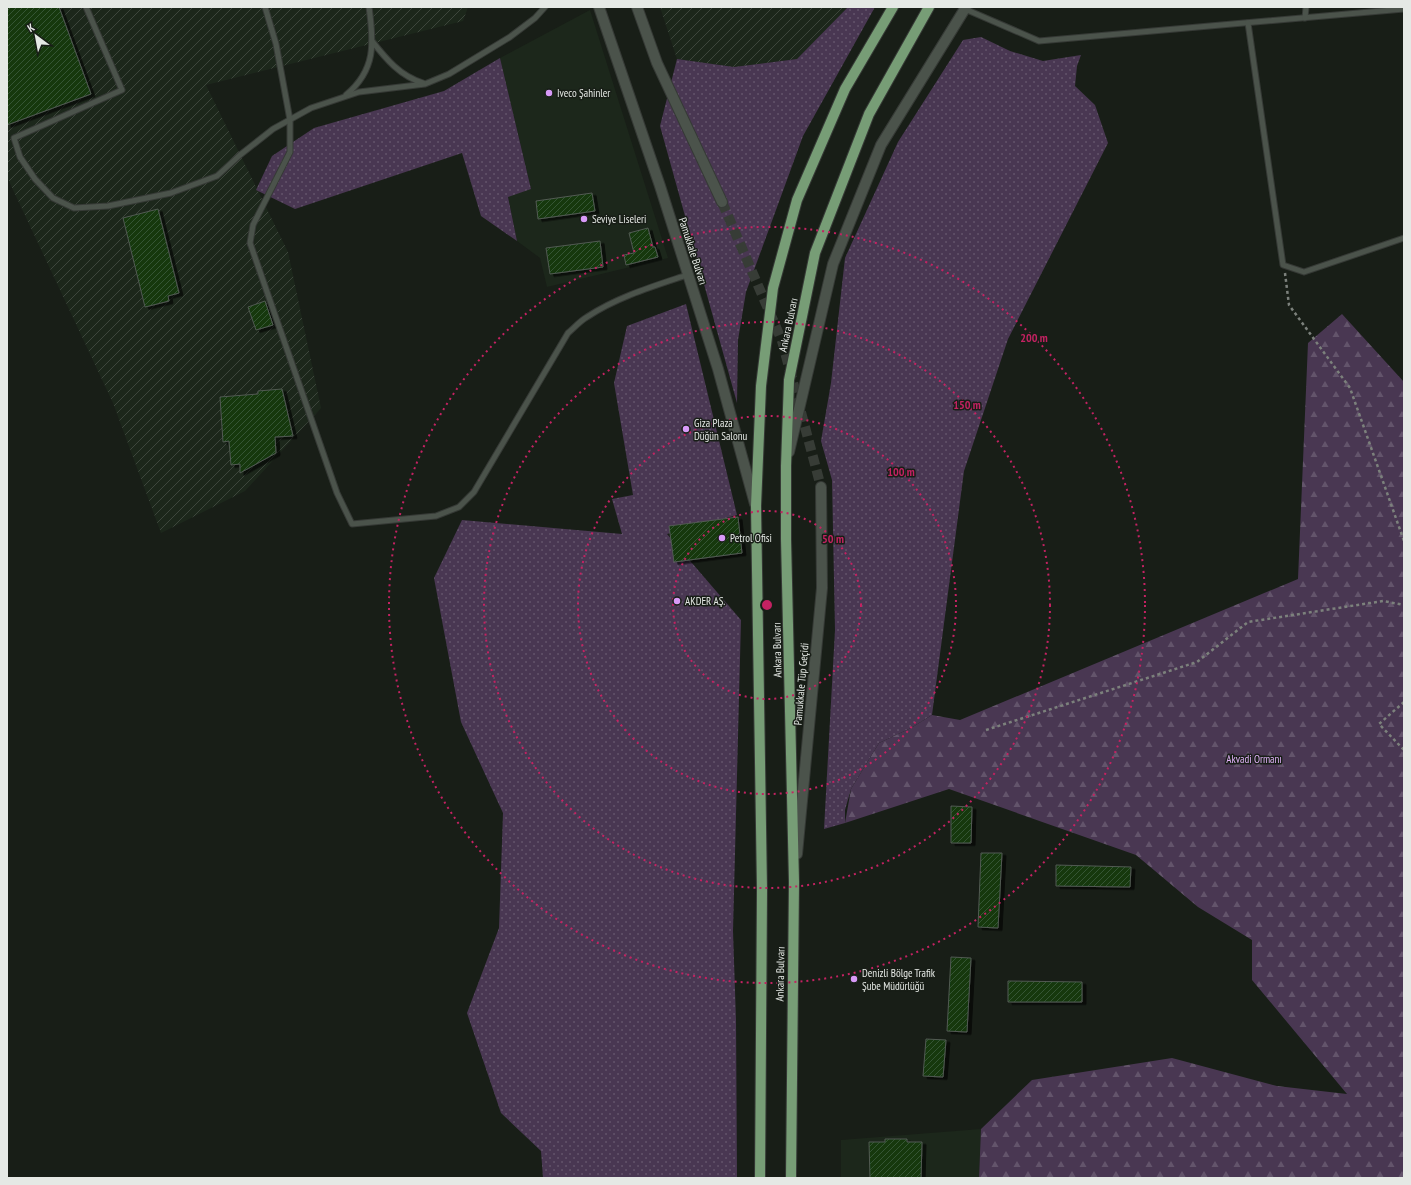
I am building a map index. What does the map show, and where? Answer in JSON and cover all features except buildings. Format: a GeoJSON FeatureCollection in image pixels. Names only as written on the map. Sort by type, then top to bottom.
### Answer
{"type":"FeatureCollection","features":[{"type":"Feature","properties":{"kind":"main road","name":"Pamukkale Bulvarı"},"geometry":{"type":"LineString","coordinates":[[598,7],[660,186],[718,369],[756,506]]}},
{"type":"Feature","properties":{"kind":"main road"},"geometry":{"type":"LineString","coordinates":[[637,7],[657,63],[722,202]]}},
{"type":"Feature","properties":{"kind":"main road","name":"Ankara Bulvarı"},"geometry":{"type":"LineString","coordinates":[[760,1178],[762,890],[756,506],[760,386],[773,288],[797,200],[845,89],[893,7]]}},
{"type":"Feature","properties":{"kind":"main road","name":"Ankara Bulvarı"},"geometry":{"type":"LineString","coordinates":[[791,1178],[794,882],[786,466],[789,380],[815,253],[869,114],[929,7]]}},
{"type":"Feature","properties":{"kind":"main road"},"geometry":{"type":"LineString","coordinates":[[786,466],[833,264],[881,145],[966,8]]}},
{"type":"Feature","properties":{"kind":"main road","name":"Pamukkale Tüp Geçidi"},"geometry":{"type":"LineString","coordinates":[[794,882],[822,588],[821,487]]}},
{"type":"Feature","properties":{"kind":"lane"},"geometry":{"type":"LineString","coordinates":[[86,7],[122,90],[14,138],[20,157],[31,174],[53,198],[74,208],[108,206],[171,193],[217,176],[246,150],[273,129],[311,108],[359,92],[425,84],[449,74],[510,37],[535,18],[545,7]]}},
{"type":"Feature","properties":{"kind":"lane"},"geometry":{"type":"LineString","coordinates":[[265,7],[276,44],[290,120],[290,152],[253,225],[250,243],[337,493],[352,524],[436,516],[459,507],[474,492],[568,333],[587,317],[611,304],[644,290],[687,275]]}},
{"type":"Feature","properties":{"kind":"lane"},"geometry":{"type":"LineString","coordinates":[[344,97],[355,88],[364,76],[371,61],[372,41],[369,7]]}},
{"type":"Feature","properties":{"kind":"lane"},"geometry":{"type":"LineString","coordinates":[[1305,18],[1306,7]]}},
{"type":"Feature","properties":{"kind":"lane"},"geometry":{"type":"LineString","coordinates":[[966,8],[1039,41],[1404,9]]}},
{"type":"Feature","properties":{"kind":"lane"},"geometry":{"type":"LineString","coordinates":[[1248,23],[1283,265],[1304,272],[1404,238]]}},
{"type":"Feature","properties":{"kind":"lane"},"geometry":{"type":"LineString","coordinates":[[372,41],[395,67],[404,74],[425,84]]}},
{"type":"Feature","properties":{"kind":"path"},"geometry":{"type":"LineString","coordinates":[[1283,265],[1290,305],[1350,388],[1404,541]]}},
{"type":"Feature","properties":{"kind":"path"},"geometry":{"type":"LineString","coordinates":[[986,730],[1197,662],[1248,622],[1383,601],[1404,605]]}},
{"type":"Feature","properties":{"kind":"path"},"geometry":{"type":"LineString","coordinates":[[1404,702],[1378,724],[1404,750]]}},
{"type":"Feature","properties":{"kind":"shaded area"},"geometry":{"type":"Polygon","coordinates":[[[7,7],[468,7],[463,21],[206,85],[288,252],[321,408],[245,491],[161,533],[113,403],[7,177],[7,7]]]}},
{"type":"Feature","properties":{"kind":"shaded area"},"geometry":{"type":"Polygon","coordinates":[[[660,7],[848,7],[797,59],[734,67],[677,59],[660,7]]]}},
{"type":"Feature","properties":{"kind":"shaded area"},"geometry":{"type":"Polygon","coordinates":[[[590,10],[668,258],[547,287],[540,258],[517,241],[508,196],[531,188],[500,58],[590,10]]]}},
{"type":"Feature","properties":{"kind":"shaded area"},"geometry":{"type":"Polygon","coordinates":[[[981,1129],[979,1178],[841,1178],[841,1140],[981,1129]]]}},
{"type":"Feature","properties":{"kind":"green space"},"geometry":{"type":"Polygon","coordinates":[[[848,7],[875,7],[803,136],[746,292],[738,340],[737,403],[660,126],[677,59],[734,67],[797,59],[848,7]]]}},
{"type":"Feature","properties":{"kind":"green space"},"geometry":{"type":"Polygon","coordinates":[[[981,37],[1010,51],[1043,61],[1081,55],[1077,66],[1075,86],[1095,105],[1108,143],[1008,339],[964,471],[932,715],[911,728],[879,743],[851,789],[845,810],[845,823],[824,829],[835,630],[832,480],[821,441],[831,383],[845,258],[898,142],[963,40],[981,37]]]}},
{"type":"Feature","properties":{"kind":"green space"},"geometry":{"type":"Polygon","coordinates":[[[500,58],[531,189],[508,197],[517,241],[481,216],[462,153],[295,209],[256,190],[272,156],[314,128],[444,91],[500,58]]]}},
{"type":"Feature","properties":{"kind":"green space"},"geometry":{"type":"Polygon","coordinates":[[[686,304],[737,515],[667,534],[741,620],[733,931],[736,1020],[737,1178],[543,1178],[541,1151],[501,1113],[467,1013],[499,928],[503,813],[461,722],[434,578],[462,520],[622,534],[612,499],[633,495],[614,383],[627,326],[686,304]]]}},
{"type":"Feature","properties":{"kind":"green space","name":"Akvadi Ormanı"},"geometry":{"type":"Polygon","coordinates":[[[1342,314],[1404,382],[1404,1178],[979,1178],[981,1129],[1032,1080],[1172,1058],[1277,1086],[1347,1094],[1252,980],[1252,940],[1198,907],[1136,855],[949,789],[845,823],[851,789],[879,743],[911,728],[932,715],[960,720],[1298,579],[1308,343],[1342,314]]]}},
{"type":"Feature","properties":{"kind":"tunnel"},"geometry":{"type":"LineString","coordinates":[[722,202],[782,341],[821,487]]}},
{"type":"Feature","properties":{"kind":"place","name":"Iveco Şahinler"},"geometry":{"type":"Point","coordinates":[549,93]}},
{"type":"Feature","properties":{"kind":"place","name":"Seviye Liseleri"},"geometry":{"type":"Point","coordinates":[584,219]}},
{"type":"Feature","properties":{"kind":"place","name":"Giza Plaza Düğün Salonu"},"geometry":{"type":"Point","coordinates":[686,429]}},
{"type":"Feature","properties":{"kind":"place","name":"Petrol Ofisi"},"geometry":{"type":"Point","coordinates":[722,538]}},
{"type":"Feature","properties":{"kind":"place","name":"AKDER AŞ."},"geometry":{"type":"Point","coordinates":[677,601]}},
{"type":"Feature","properties":{"kind":"place","name":"Denizli Bölge Trafik Şube Müdürlüğü"},"geometry":{"type":"Point","coordinates":[854,979]}}]}
